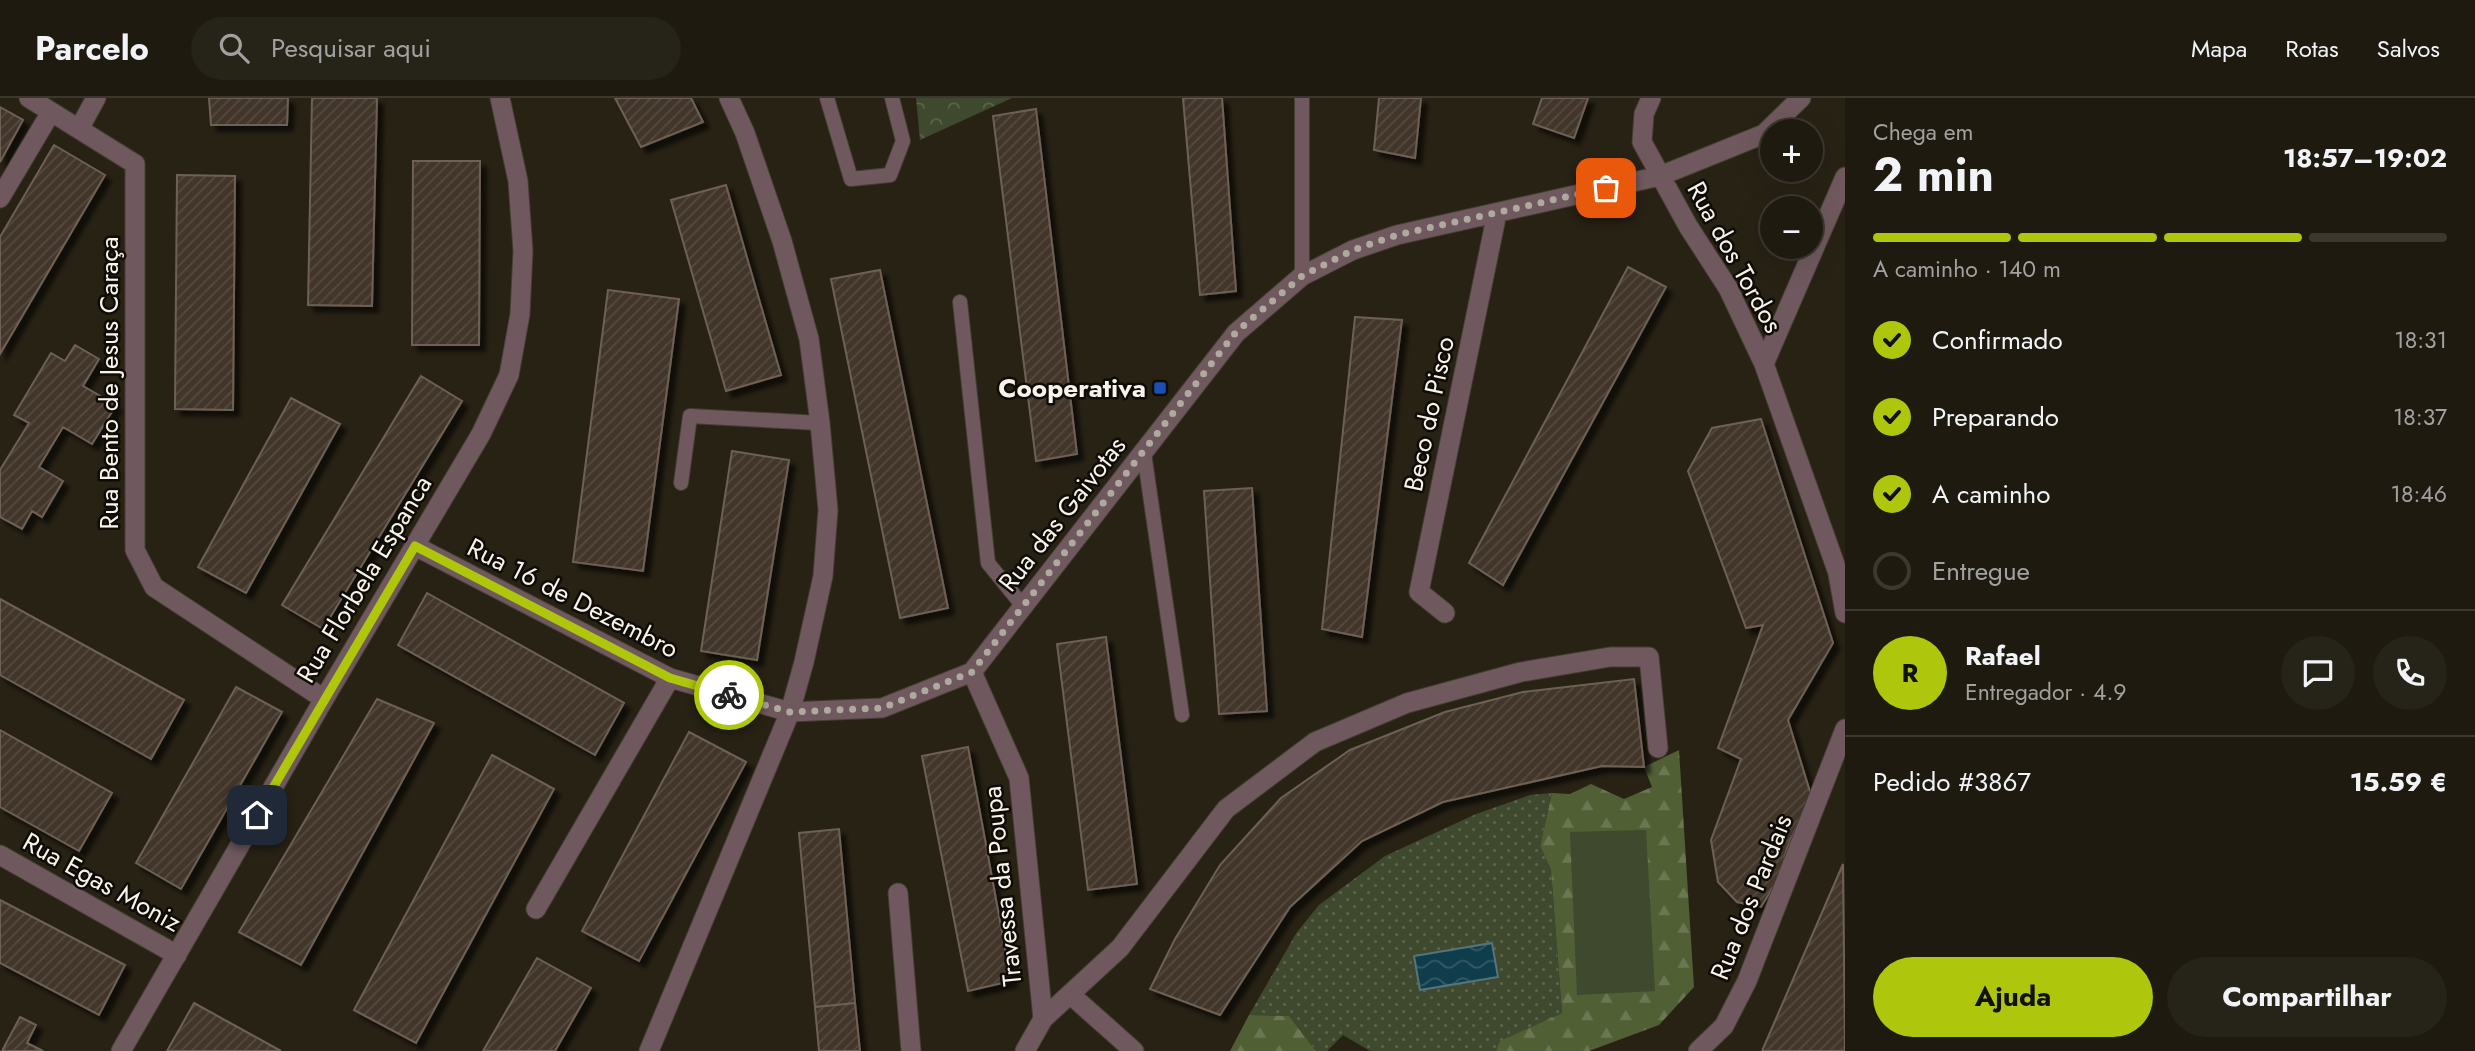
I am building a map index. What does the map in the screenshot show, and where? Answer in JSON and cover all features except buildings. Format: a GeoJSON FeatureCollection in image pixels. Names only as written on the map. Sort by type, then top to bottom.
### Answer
{"type":"FeatureCollection","features":[{"type":"Feature","properties":{"kind":"street","name":"Rua Bento de Jesus Caraça"},"geometry":{"type":"LineString","coordinates":[[29,98],[135,164],[135,550],[154,587],[324,699]]}},
{"type":"Feature","properties":{"kind":"street"},"geometry":{"type":"LineString","coordinates":[[79,129],[96,98]]}},
{"type":"Feature","properties":{"kind":"street","name":"Rua Florbela Espanca"},"geometry":{"type":"LineString","coordinates":[[121,1051],[481,433],[509,375],[520,314],[523,251],[518,181],[500,98]]}},
{"type":"Feature","properties":{"kind":"street"},"geometry":{"type":"LineString","coordinates":[[649,1051],[790,712],[823,576],[828,510],[809,339],[785,253],[745,133],[729,98]]}},
{"type":"Feature","properties":{"kind":"street","name":"Rua dos Tordos"},"geometry":{"type":"LineString","coordinates":[[1651,98],[1644,114],[1642,142],[1688,226],[1728,288],[1764,364],[1841,580],[1845,613]]}},
{"type":"Feature","properties":{"kind":"street","name":"Rua das Gaivotas"},"geometry":{"type":"LineString","coordinates":[[972,672],[1236,332],[1302,276],[1353,250],[1397,235],[1660,176],[1764,134],[1801,98]]}},
{"type":"Feature","properties":{"kind":"street"},"geometry":{"type":"LineString","coordinates":[[0,198],[51,112]]}},
{"type":"Feature","properties":{"kind":"street","name":"Rua dos Tordos"},"geometry":{"type":"LineString","coordinates":[[1764,364],[1845,177]]}},
{"type":"Feature","properties":{"kind":"street","name":"Beco do Pisco"},"geometry":{"type":"LineString","coordinates":[[1445,613],[1419,592],[1497,213]]}},
{"type":"Feature","properties":{"kind":"street","name":"Rua 16 de Dezembro"},"geometry":{"type":"LineString","coordinates":[[415,546],[670,678],[790,712]]}},
{"type":"Feature","properties":{"kind":"street"},"geometry":{"type":"LineString","coordinates":[[1025,1051],[1043,1019],[1119,948],[1226,809],[1315,742],[1407,703],[1521,672],[1610,657],[1649,657],[1658,748]]}},
{"type":"Feature","properties":{"kind":"street"},"geometry":{"type":"LineString","coordinates":[[790,712],[882,708],[972,672]]}},
{"type":"Feature","properties":{"kind":"street","name":"Travessa da Poupa"},"geometry":{"type":"LineString","coordinates":[[972,672],[1019,778],[1043,1019]]}},
{"type":"Feature","properties":{"kind":"street"},"geometry":{"type":"LineString","coordinates":[[536,909],[670,678]]}},
{"type":"Feature","properties":{"kind":"street","name":"Rua dos Pardais"},"geometry":{"type":"LineString","coordinates":[[1698,1051],[1724,1026],[1746,981],[1841,749],[1845,729]]}},
{"type":"Feature","properties":{"kind":"street","name":"Rua Egas Moniz"},"geometry":{"type":"LineString","coordinates":[[0,855],[177,954]]}},
{"type":"Feature","properties":{"kind":"street"},"geometry":{"type":"LineString","coordinates":[[898,893],[911,1051]]}},
{"type":"Feature","properties":{"kind":"street"},"geometry":{"type":"LineString","coordinates":[[1070,995],[1134,1051]]}},
{"type":"Feature","properties":{"kind":"lane"},"geometry":{"type":"LineString","coordinates":[[827,98],[851,179],[890,175],[903,141],[892,98]]}},
{"type":"Feature","properties":{"kind":"lane"},"geometry":{"type":"LineString","coordinates":[[1301,98],[1302,276]]}},
{"type":"Feature","properties":{"kind":"lane"},"geometry":{"type":"LineString","coordinates":[[960,302],[988,563],[1023,606]]}},
{"type":"Feature","properties":{"kind":"lane"},"geometry":{"type":"LineString","coordinates":[[681,482],[690,416],[820,423]]}},
{"type":"Feature","properties":{"kind":"lane"},"geometry":{"type":"LineString","coordinates":[[1144,453],[1182,715]]}},
{"type":"Feature","properties":{"kind":"green space"},"geometry":{"type":"Polygon","coordinates":[[[916,98],[1012,98],[920,140],[916,98]]]}},
{"type":"Feature","properties":{"kind":"green space"},"geometry":{"type":"Polygon","coordinates":[[[1679,750],[1694,987],[1659,1025],[1589,1051],[1496,1051],[1500,1041],[1562,1013],[1551,870],[1540,846],[1552,793],[1570,794],[1591,784],[1624,799],[1652,787],[1644,767],[1679,750]]]}},
{"type":"Feature","properties":{"kind":"green space"},"geometry":{"type":"Polygon","coordinates":[[[1552,793],[1540,846],[1551,870],[1562,1013],[1501,1041],[1496,1051],[1370,1051],[1343,1035],[1327,1051],[1316,1051],[1289,1016],[1249,1015],[1297,932],[1319,905],[1385,856],[1476,814],[1530,795],[1552,793]]]}},
{"type":"Feature","properties":{"kind":"green space"},"geometry":{"type":"Polygon","coordinates":[[[1646,830],[1655,991],[1577,995],[1570,832],[1646,830]]]}},
{"type":"Feature","properties":{"kind":"green space"},"geometry":{"type":"Polygon","coordinates":[[[1249,1015],[1289,1016],[1316,1051],[1230,1051],[1249,1015]]]}},
{"type":"Feature","properties":{"kind":"water"},"geometry":{"type":"Polygon","coordinates":[[[1492,943],[1498,977],[1420,990],[1414,956],[1492,943]]]}},
{"type":"Feature","properties":{"kind":"way so far"},"geometry":{"type":"LineString","coordinates":[[729,695],[790,712],[882,708],[972,672],[1236,332],[1302,276],[1353,250],[1397,235],[1606,188]]}},
{"type":"Feature","properties":{"kind":"place","name":"Cooperativa"},"geometry":{"type":"Point","coordinates":[1160,388]}},
{"type":"Feature","properties":{"kind":"route"},"geometry":{"type":"LineString","coordinates":[[257,815],[415,546],[670,678],[729,695]]}}]}
